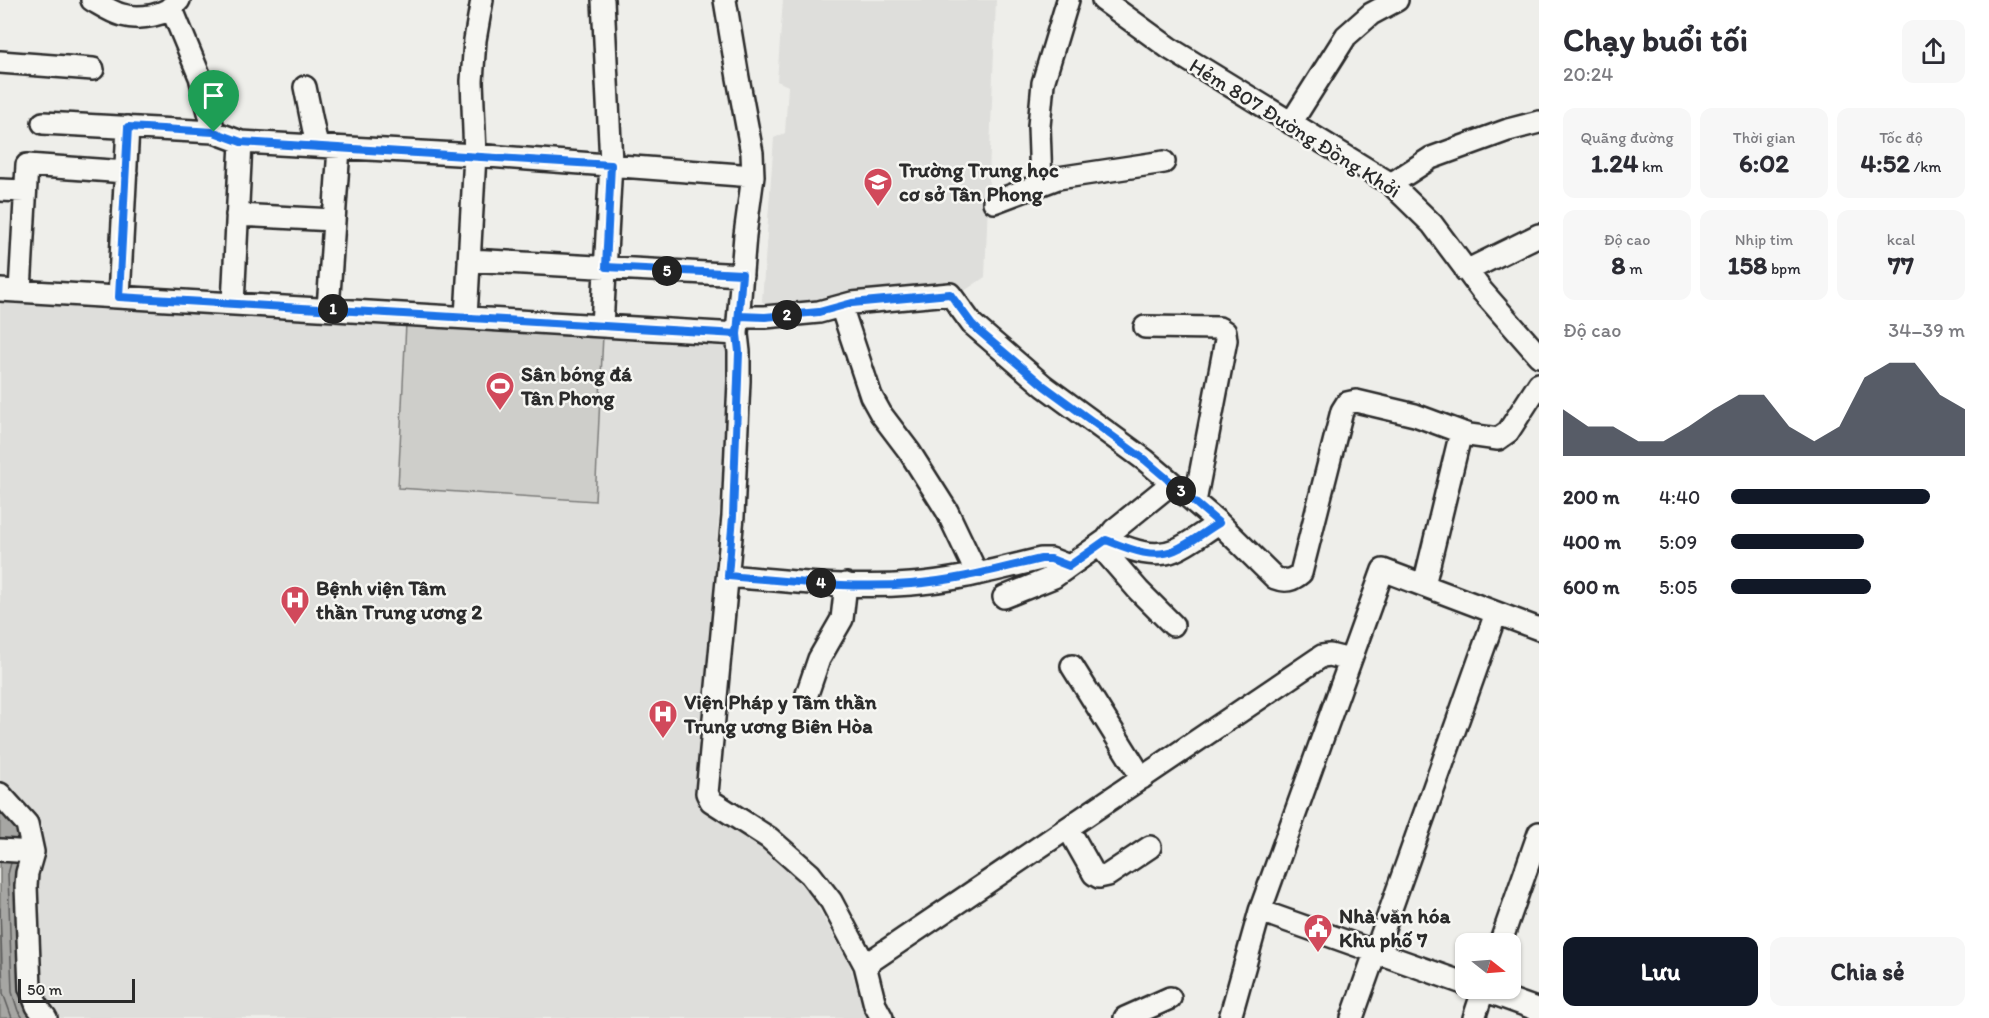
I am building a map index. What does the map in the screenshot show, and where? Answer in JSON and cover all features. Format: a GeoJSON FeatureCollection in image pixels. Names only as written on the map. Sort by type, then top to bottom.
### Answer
{"type":"FeatureCollection","features":[{"type":"Feature","properties":{"kind":"street"},"geometry":{"type":"LineString","coordinates":[[92,0],[122,15],[141,16],[162,13],[175,4],[200,77],[214,132]]}},
{"type":"Feature","properties":{"kind":"street"},"geometry":{"type":"LineString","coordinates":[[466,318],[475,155],[472,81],[475,40],[482,0]]}},
{"type":"Feature","properties":{"kind":"street"},"geometry":{"type":"LineString","coordinates":[[602,326],[611,165],[603,0]]}},
{"type":"Feature","properties":{"kind":"street"},"geometry":{"type":"LineString","coordinates":[[725,0],[753,153],[753,176],[738,325],[739,381],[733,516],[707,793],[711,801],[768,838],[810,874],[831,901],[865,966],[875,1005],[882,1018]]}},
{"type":"Feature","properties":{"kind":"street"},"geometry":{"type":"LineString","coordinates":[[1041,183],[1039,126],[1043,83],[1068,0]]}},
{"type":"Feature","properties":{"kind":"street"},"geometry":{"type":"LineString","coordinates":[[1291,123],[1338,46],[1366,7],[1397,0]]}},
{"type":"Feature","properties":{"kind":"street","name":"Hẻm 807 Đường Đồng Khởi"},"geometry":{"type":"LineString","coordinates":[[1116,4],[1169,48],[1391,184],[1432,225],[1482,291],[1539,356]]}},
{"type":"Feature","properties":{"kind":"street"},"geometry":{"type":"LineString","coordinates":[[0,62],[93,69]]}},
{"type":"Feature","properties":{"kind":"street"},"geometry":{"type":"LineString","coordinates":[[305,87],[317,146]]}},
{"type":"Feature","properties":{"kind":"street"},"geometry":{"type":"LineString","coordinates":[[1391,184],[1431,158],[1508,130],[1539,122]]}},
{"type":"Feature","properties":{"kind":"street"},"geometry":{"type":"LineString","coordinates":[[43,123],[214,132],[241,142],[475,155],[753,176]]}},
{"type":"Feature","properties":{"kind":"street"},"geometry":{"type":"LineString","coordinates":[[119,297],[128,127]]}},
{"type":"Feature","properties":{"kind":"street"},"geometry":{"type":"LineString","coordinates":[[233,304],[241,142]]}},
{"type":"Feature","properties":{"kind":"street"},"geometry":{"type":"LineString","coordinates":[[328,309],[339,148]]}},
{"type":"Feature","properties":{"kind":"street"},"geometry":{"type":"LineString","coordinates":[[994,202],[1041,183],[1075,174],[1164,162]]}},
{"type":"Feature","properties":{"kind":"street"},"geometry":{"type":"LineString","coordinates":[[126,172],[27,165],[10,290],[602,326],[738,325],[765,317],[819,312],[852,303],[950,294],[979,331],[1044,386],[1145,460],[1219,523],[1275,578],[1283,581],[1294,579],[1300,573],[1342,411],[1347,403],[1356,401],[1415,415],[1461,432],[1498,439],[1508,432],[1539,384]]}},
{"type":"Feature","properties":{"kind":"street"},"geometry":{"type":"LineString","coordinates":[[0,190],[25,191]]}},
{"type":"Feature","properties":{"kind":"street"},"geometry":{"type":"LineString","coordinates":[[237,215],[334,220]]}},
{"type":"Feature","properties":{"kind":"street"},"geometry":{"type":"LineString","coordinates":[[1466,271],[1539,235]]}},
{"type":"Feature","properties":{"kind":"street"},"geometry":{"type":"LineString","coordinates":[[469,260],[742,274]]}},
{"type":"Feature","properties":{"kind":"street"},"geometry":{"type":"LineString","coordinates":[[842,306],[871,396],[947,510],[977,574]]}},
{"type":"Feature","properties":{"kind":"street"},"geometry":{"type":"LineString","coordinates":[[1145,327],[1219,328],[1225,332],[1226,340],[1195,502]]}},
{"type":"Feature","properties":{"kind":"street"},"geometry":{"type":"LineString","coordinates":[[1424,585],[1461,432]]}},
{"type":"Feature","properties":{"kind":"street"},"geometry":{"type":"LineString","coordinates":[[1004,597],[1054,578],[1103,542],[1114,530],[1172,483]]}},
{"type":"Feature","properties":{"kind":"street"},"geometry":{"type":"LineString","coordinates":[[1103,542],[1150,554],[1174,551],[1219,523]]}},
{"type":"Feature","properties":{"kind":"street"},"geometry":{"type":"LineString","coordinates":[[1103,542],[1139,591],[1173,625]]}},
{"type":"Feature","properties":{"kind":"street"},"geometry":{"type":"LineString","coordinates":[[728,576],[846,584],[911,584],[977,574],[1041,559],[1051,559],[1069,566]]}},
{"type":"Feature","properties":{"kind":"street"},"geometry":{"type":"LineString","coordinates":[[1230,1018],[1260,911],[1383,570],[1539,629]]}},
{"type":"Feature","properties":{"kind":"street"},"geometry":{"type":"LineString","coordinates":[[807,694],[819,659],[842,619],[846,584]]}},
{"type":"Feature","properties":{"kind":"street"},"geometry":{"type":"LineString","coordinates":[[1352,1018],[1496,613]]}},
{"type":"Feature","properties":{"kind":"street"},"geometry":{"type":"LineString","coordinates":[[865,966],[1323,656],[1330,655],[1350,660]]}},
{"type":"Feature","properties":{"kind":"street"},"geometry":{"type":"LineString","coordinates":[[1072,666],[1142,778]]}},
{"type":"Feature","properties":{"kind":"street"},"geometry":{"type":"LineString","coordinates":[[0,794],[27,824],[33,852],[26,886],[30,988],[33,999],[46,1018]]}},
{"type":"Feature","properties":{"kind":"street"},"geometry":{"type":"LineString","coordinates":[[1068,828],[1094,874],[1100,877],[1108,875],[1150,847]]}},
{"type":"Feature","properties":{"kind":"street"},"geometry":{"type":"LineString","coordinates":[[1504,933],[1539,833]]}},
{"type":"Feature","properties":{"kind":"street"},"geometry":{"type":"LineString","coordinates":[[0,850],[33,852]]}},
{"type":"Feature","properties":{"kind":"street"},"geometry":{"type":"LineString","coordinates":[[1260,911],[1455,980]]}},
{"type":"Feature","properties":{"kind":"street"},"geometry":{"type":"LineString","coordinates":[[1125,1018],[1170,998]]}},
{"type":"Feature","properties":{"kind":"street"},"geometry":{"type":"LineString","coordinates":[[1474,1018],[1477,999]]}},
{"type":"Feature","properties":{"kind":"street"},"geometry":{"type":"LineString","coordinates":[[1508,999],[1539,1010]]}},
{"type":"Feature","properties":{"kind":"shaded area","name":"Trường Trung học cơ sở Tân Phong"},"geometry":{"type":"Polygon","coordinates":[[[783,0],[996,0],[985,277],[957,296],[770,311],[762,301],[774,138],[785,133],[788,86],[777,81],[783,0]]]}},
{"type":"Feature","properties":{"kind":"shaded area","name":"Bệnh viện Tâm thần Trung ương 2"},"geometry":{"type":"Polygon","coordinates":[[[0,301],[406,323],[398,488],[595,501],[603,335],[721,340],[728,344],[731,355],[697,805],[770,853],[810,894],[849,962],[866,1018],[0,1018],[0,301]]]}},
{"type":"Feature","properties":{"kind":"shaded area","name":"Sân bóng đá Tân Phong"},"geometry":{"type":"Polygon","coordinates":[[[406,323],[603,335],[595,501],[398,488],[406,323]]]}},
{"type":"Feature","properties":{"kind":"water"},"geometry":{"type":"Polygon","coordinates":[[[0,802],[21,827],[39,1018],[0,1018],[0,802]]]}},
{"type":"Feature","properties":{"kind":"place","name":"Trường Trung học cơ sở Tân Phong"},"geometry":{"type":"Point","coordinates":[878,208]}},
{"type":"Feature","properties":{"kind":"place","name":"Sân bóng đá Tân Phong"},"geometry":{"type":"Point","coordinates":[500,412]}},
{"type":"Feature","properties":{"kind":"place","name":"Bệnh viện Tâm thần Trung ương 2"},"geometry":{"type":"Point","coordinates":[295,626]}},
{"type":"Feature","properties":{"kind":"place","name":"Viện Pháp y Tâm thần Trung ương Biên Hòa"},"geometry":{"type":"Point","coordinates":[663,740]}},
{"type":"Feature","properties":{"kind":"place","name":"Nhà văn hóa Khu phố 7"},"geometry":{"type":"Point","coordinates":[1318,954]}},
{"type":"Feature","properties":{"kind":"route"},"geometry":{"type":"LineString","coordinates":[[214,132],[128,127],[119,297],[737,334],[739,316],[765,317],[819,312],[852,303],[950,294],[979,331],[1044,386],[1145,460],[1219,523],[1174,551],[1150,554],[1106,540],[1069,566],[1051,559],[1041,559],[961,578],[911,584],[856,585],[728,576],[733,516],[739,352],[737,334],[742,274],[606,267],[611,165],[241,142],[214,132]]}}]}
